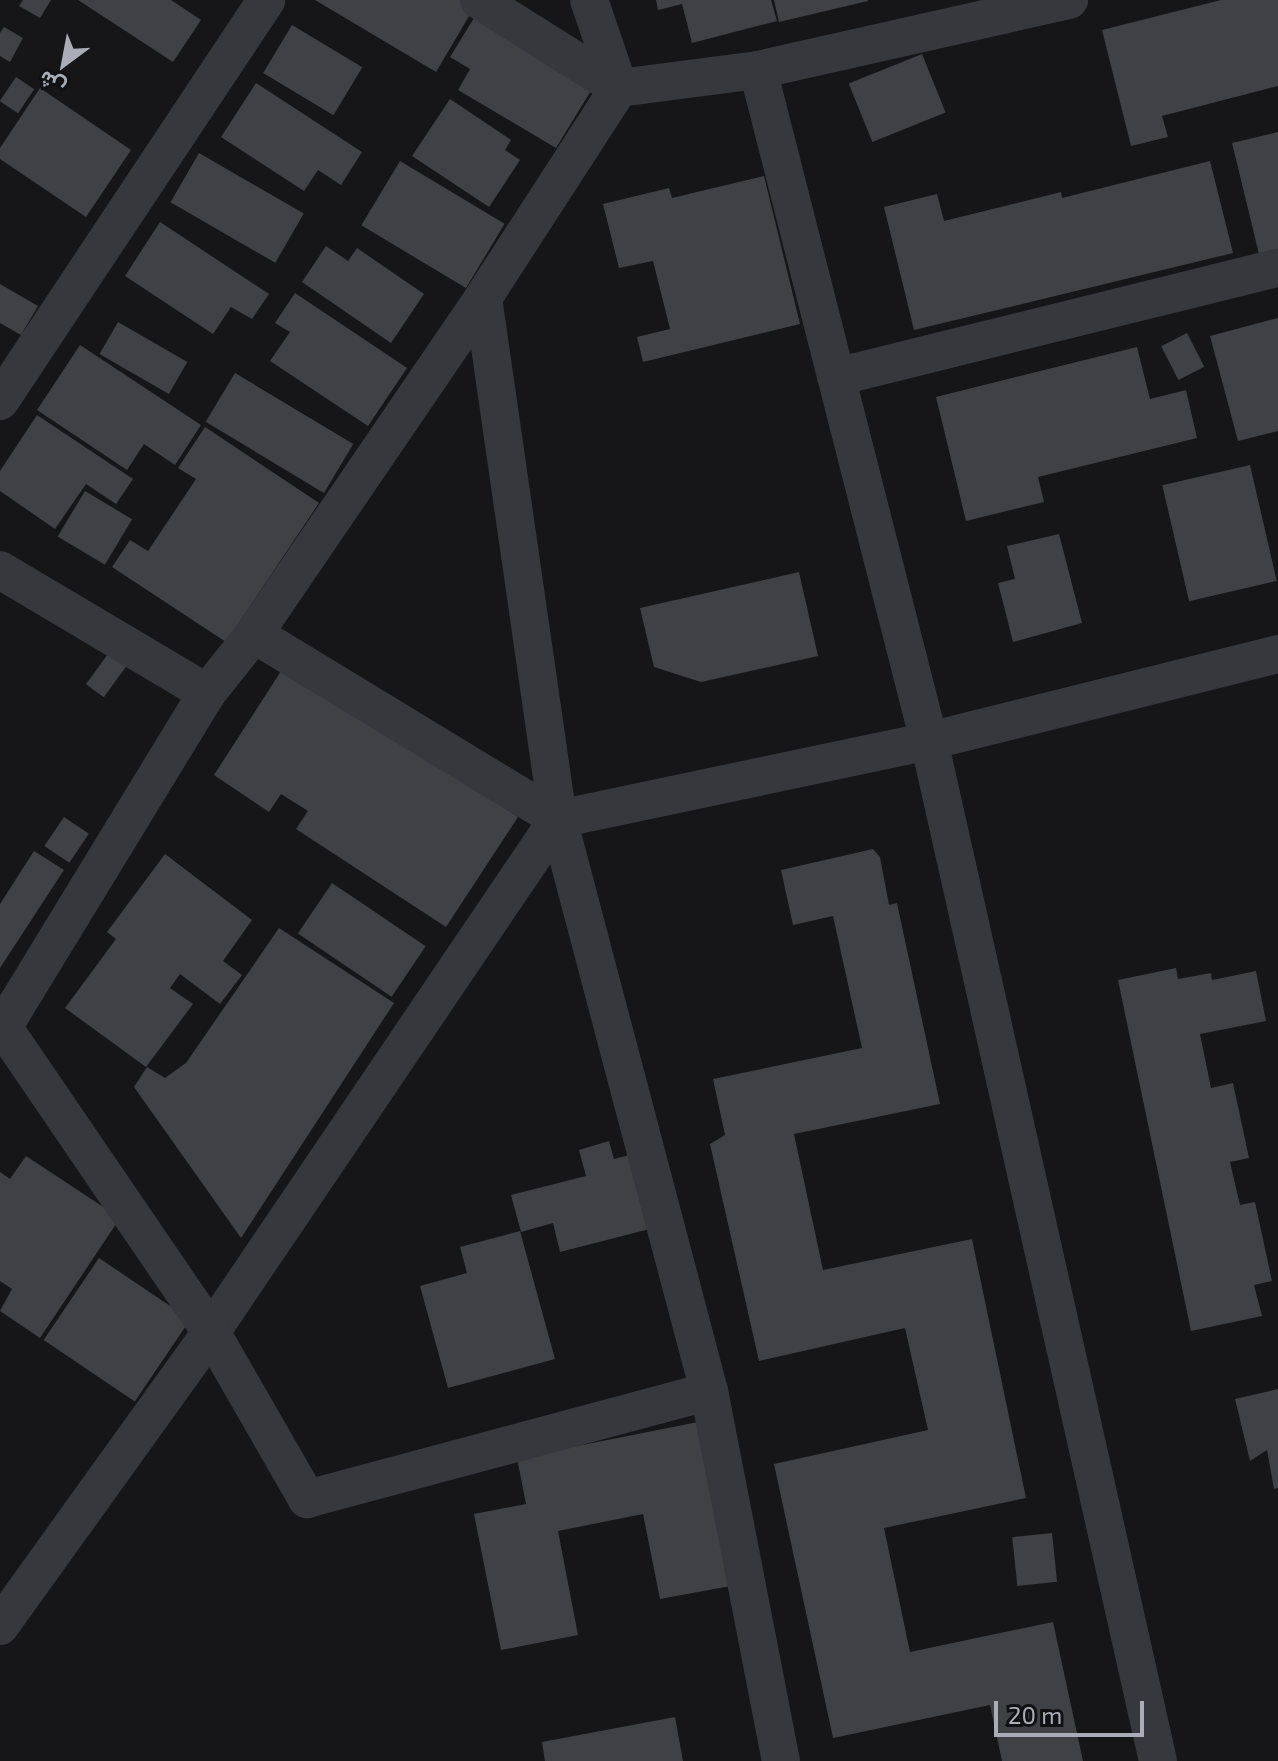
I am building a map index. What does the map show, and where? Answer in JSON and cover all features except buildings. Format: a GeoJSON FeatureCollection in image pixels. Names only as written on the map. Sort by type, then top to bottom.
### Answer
{"type":"FeatureCollection","features":[{"type":"Feature","properties":{"kind":"street"},"geometry":{"type":"LineString","coordinates":[[0,401],[266,0]]}},
{"type":"Feature","properties":{"kind":"street"},"geometry":{"type":"LineString","coordinates":[[479,0],[619,88],[758,70],[1069,0]]}},
{"type":"Feature","properties":{"kind":"street"},"geometry":{"type":"LineString","coordinates":[[589,0],[619,88]]}},
{"type":"Feature","properties":{"kind":"street"},"geometry":{"type":"LineString","coordinates":[[758,70],[929,741],[1158,1761]]}},
{"type":"Feature","properties":{"kind":"street"},"geometry":{"type":"LineString","coordinates":[[619,88],[483,298],[254,634],[207,693],[2,1029],[211,1332],[307,1499],[709,1391]]}},
{"type":"Feature","properties":{"kind":"street"},"geometry":{"type":"LineString","coordinates":[[836,377],[1278,268]]}},
{"type":"Feature","properties":{"kind":"street"},"geometry":{"type":"LineString","coordinates":[[483,298],[558,819],[709,1391],[781,1761]]}},
{"type":"Feature","properties":{"kind":"street"},"geometry":{"type":"LineString","coordinates":[[0,570],[207,693]]}},
{"type":"Feature","properties":{"kind":"street"},"geometry":{"type":"LineString","coordinates":[[254,634],[558,819],[929,741],[1278,654]]}},
{"type":"Feature","properties":{"kind":"street"},"geometry":{"type":"LineString","coordinates":[[0,1626],[211,1332],[558,819]]}}]}
